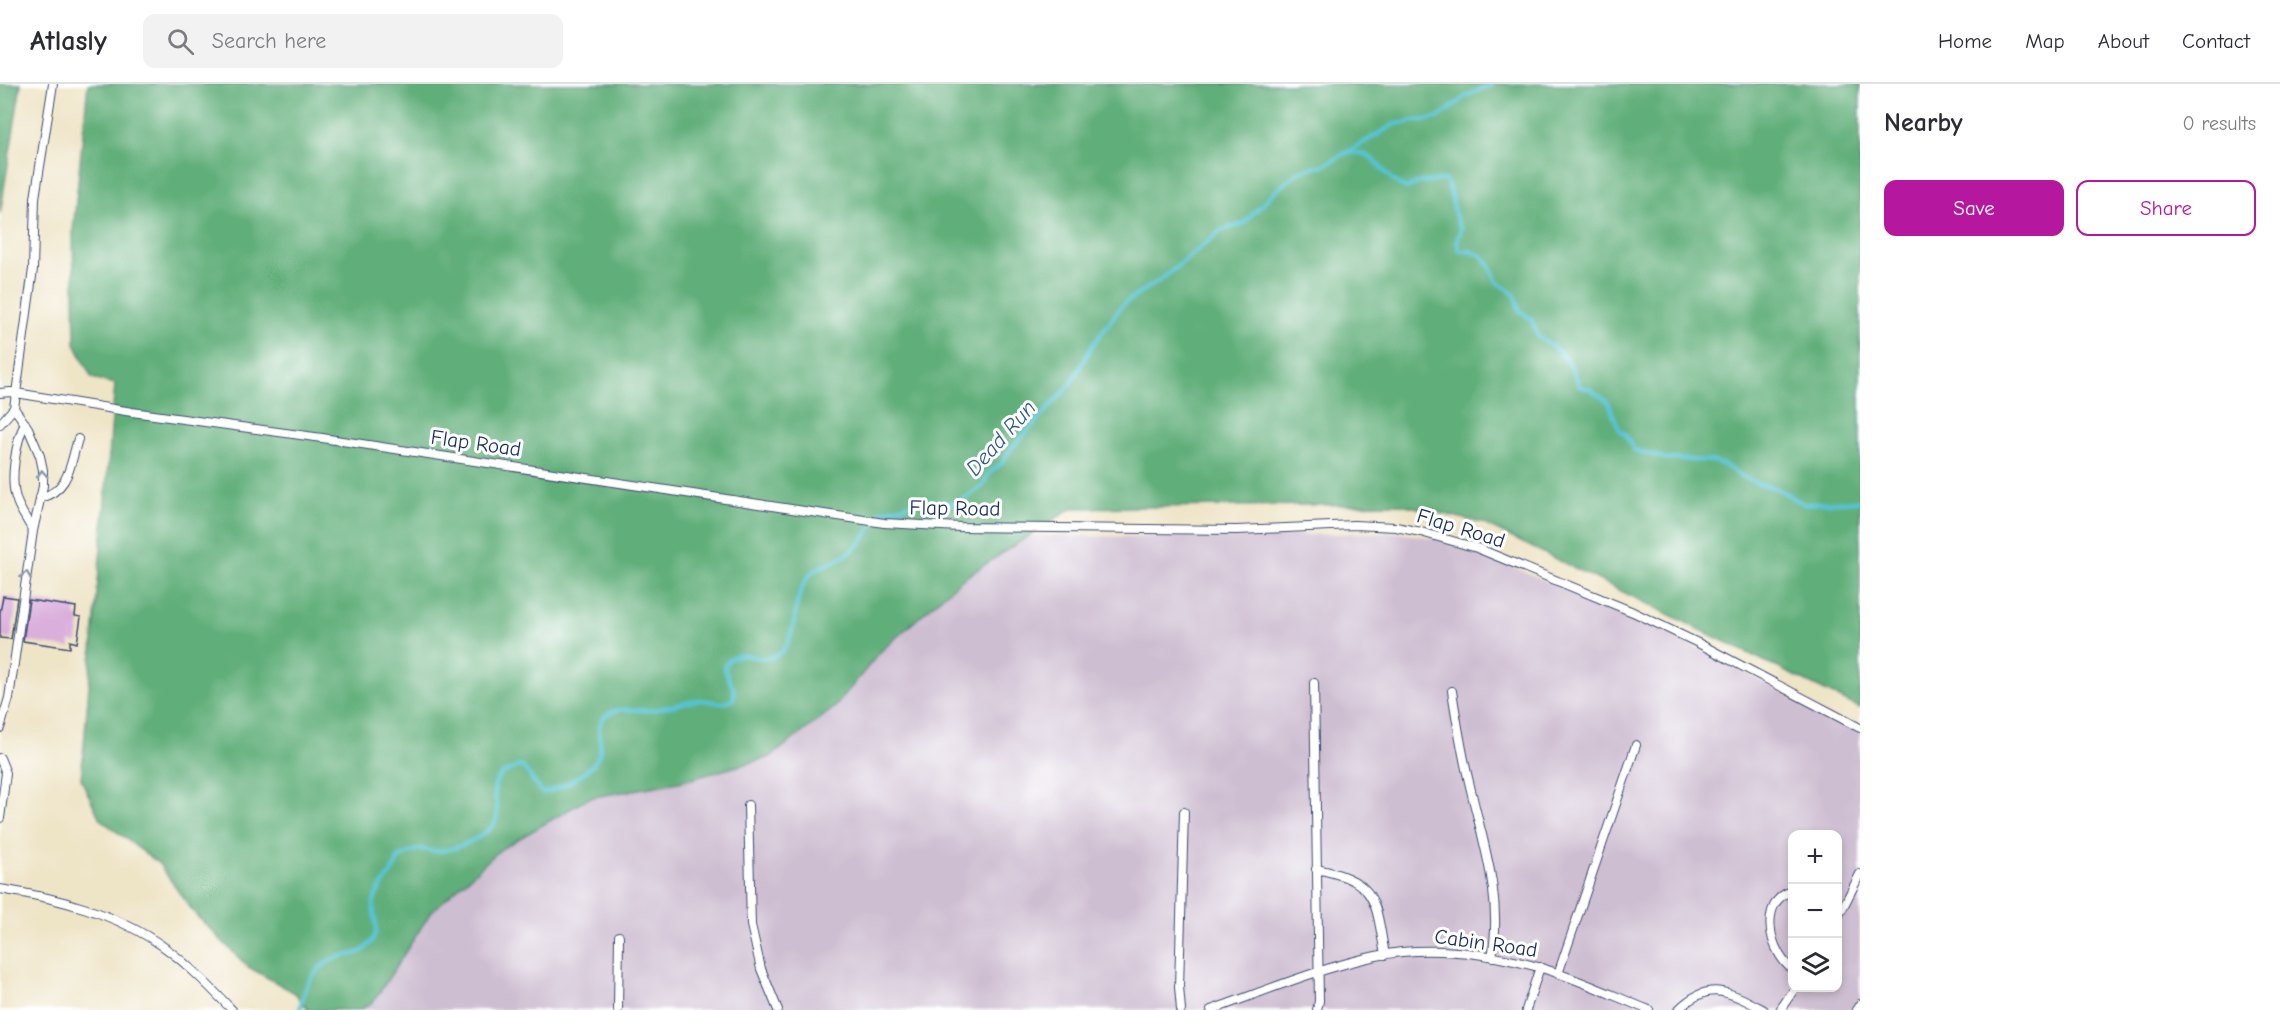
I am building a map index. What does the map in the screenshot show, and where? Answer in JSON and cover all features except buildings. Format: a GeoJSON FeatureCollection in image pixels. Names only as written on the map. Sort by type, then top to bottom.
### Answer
{"type":"FeatureCollection","features":[{"type":"Feature","properties":{"kind":"lane"},"geometry":{"type":"LineString","coordinates":[[0,424],[14,408],[33,269],[35,198],[53,84]]}},
{"type":"Feature","properties":{"kind":"lane","name":"Flap Road"},"geometry":{"type":"LineString","coordinates":[[0,393],[16,393],[884,523],[960,527],[1237,530],[1354,525],[1396,527],[1477,548],[1633,612],[1708,648],[1860,728]]}},
{"type":"Feature","properties":{"kind":"lane"},"geometry":{"type":"LineString","coordinates":[[0,728],[9,698],[33,531],[43,486],[42,463],[25,423],[14,408]]}},
{"type":"Feature","properties":{"kind":"lane"},"geometry":{"type":"LineString","coordinates":[[25,423],[18,437],[14,488],[19,506],[33,531]]}},
{"type":"Feature","properties":{"kind":"lane"},"geometry":{"type":"LineString","coordinates":[[40,498],[55,492],[63,485],[78,439]]}},
{"type":"Feature","properties":{"kind":"lane"},"geometry":{"type":"LineString","coordinates":[[1314,683],[1317,1010]]}},
{"type":"Feature","properties":{"kind":"lane"},"geometry":{"type":"LineString","coordinates":[[1452,691],[1469,785],[1490,864],[1495,901],[1496,935],[1492,957]]}},
{"type":"Feature","properties":{"kind":"lane"},"geometry":{"type":"LineString","coordinates":[[1558,974],[1636,746]]}},
{"type":"Feature","properties":{"kind":"lane"},"geometry":{"type":"LineString","coordinates":[[0,758],[6,773],[0,818]]}},
{"type":"Feature","properties":{"kind":"lane"},"geometry":{"type":"LineString","coordinates":[[748,805],[751,925],[761,969],[778,1010]]}},
{"type":"Feature","properties":{"kind":"lane"},"geometry":{"type":"LineString","coordinates":[[1181,1010],[1179,987],[1184,812]]}},
{"type":"Feature","properties":{"kind":"lane"},"geometry":{"type":"LineString","coordinates":[[1316,869],[1337,873],[1356,882],[1370,893],[1377,908],[1385,955]]}},
{"type":"Feature","properties":{"kind":"lane"},"geometry":{"type":"LineString","coordinates":[[1842,902],[1860,874]]}},
{"type":"Feature","properties":{"kind":"lane"},"geometry":{"type":"LineString","coordinates":[[3,888],[57,899],[131,927],[165,948],[232,1010]]}},
{"type":"Feature","properties":{"kind":"lane"},"geometry":{"type":"LineString","coordinates":[[1788,893],[1778,900],[1773,910],[1772,939],[1775,950],[1788,966]]}},
{"type":"Feature","properties":{"kind":"lane"},"geometry":{"type":"LineString","coordinates":[[618,1010],[619,936]]}},
{"type":"Feature","properties":{"kind":"lane","name":"Cabin Road"},"geometry":{"type":"LineString","coordinates":[[1212,1010],[1318,972],[1385,955],[1438,951],[1492,957],[1540,967],[1649,1010]]}},
{"type":"Feature","properties":{"kind":"lane"},"geometry":{"type":"LineString","coordinates":[[1526,1010],[1540,967]]}},
{"type":"Feature","properties":{"kind":"lane"},"geometry":{"type":"LineString","coordinates":[[1677,1010],[1695,996],[1716,990],[1741,998],[1764,1010]]}},
{"type":"Feature","properties":{"kind":"lane"},"geometry":{"type":"LineString","coordinates":[[1780,1010],[1792,992]]}},
{"type":"Feature","properties":{"kind":"lane"},"geometry":{"type":"LineString","coordinates":[[1856,1010],[1860,1004]]}},
{"type":"Feature","properties":{"kind":"shaded area"},"geometry":{"type":"Polygon","coordinates":[[[1391,532],[1433,538],[1470,548],[1681,639],[1860,733],[1860,1010],[360,1010],[374,1001],[431,912],[501,849],[589,798],[684,781],[834,708],[880,652],[961,580],[1027,536],[1243,537],[1391,532]]]}},
{"type":"Feature","properties":{"kind":"green space"},"geometry":{"type":"Polygon","coordinates":[[[0,84],[21,84],[0,214],[0,84]]]}},
{"type":"Feature","properties":{"kind":"green space"},"geometry":{"type":"Polygon","coordinates":[[[88,84],[1860,84],[1860,708],[1482,523],[1401,504],[1072,508],[961,580],[880,652],[834,708],[770,757],[684,781],[589,798],[501,849],[431,912],[374,1001],[360,1010],[308,1010],[295,993],[248,967],[195,914],[159,864],[100,819],[81,779],[115,384],[92,378],[75,344],[73,231],[88,84]]]}},
{"type":"Feature","properties":{"kind":"waterway","name":"Dead Run"},"geometry":{"type":"LineString","coordinates":[[300,1010],[308,984],[325,963],[360,952],[371,942],[376,931],[374,902],[398,858],[420,849],[441,851],[457,847],[474,840],[493,825],[497,817],[495,785],[498,778],[506,771],[521,766],[543,793],[550,791],[575,779],[596,761],[600,748],[600,724],[602,719],[615,711],[652,710],[698,700],[719,703],[733,700],[733,689],[725,671],[727,662],[732,657],[739,656],[768,658],[782,651],[791,636],[798,599],[809,576],[857,547],[880,512],[922,501],[944,505],[959,502],[983,486],[988,474],[1002,463],[1010,450],[1070,385],[1094,343],[1123,304],[1163,278],[1222,230],[1243,224],[1274,192],[1300,171],[1327,164],[1395,124],[1438,118],[1466,96],[1493,84]]}},
{"type":"Feature","properties":{"kind":"waterway"},"geometry":{"type":"LineString","coordinates":[[1346,153],[1357,153],[1373,159],[1390,178],[1407,188],[1420,182],[1445,180],[1461,229],[1457,241],[1459,251],[1470,251],[1481,255],[1489,264],[1497,282],[1515,295],[1519,310],[1532,320],[1538,337],[1565,358],[1580,387],[1590,389],[1608,402],[1620,431],[1625,434],[1634,450],[1668,459],[1713,461],[1761,485],[1776,488],[1804,504],[1860,501]]}}]}
